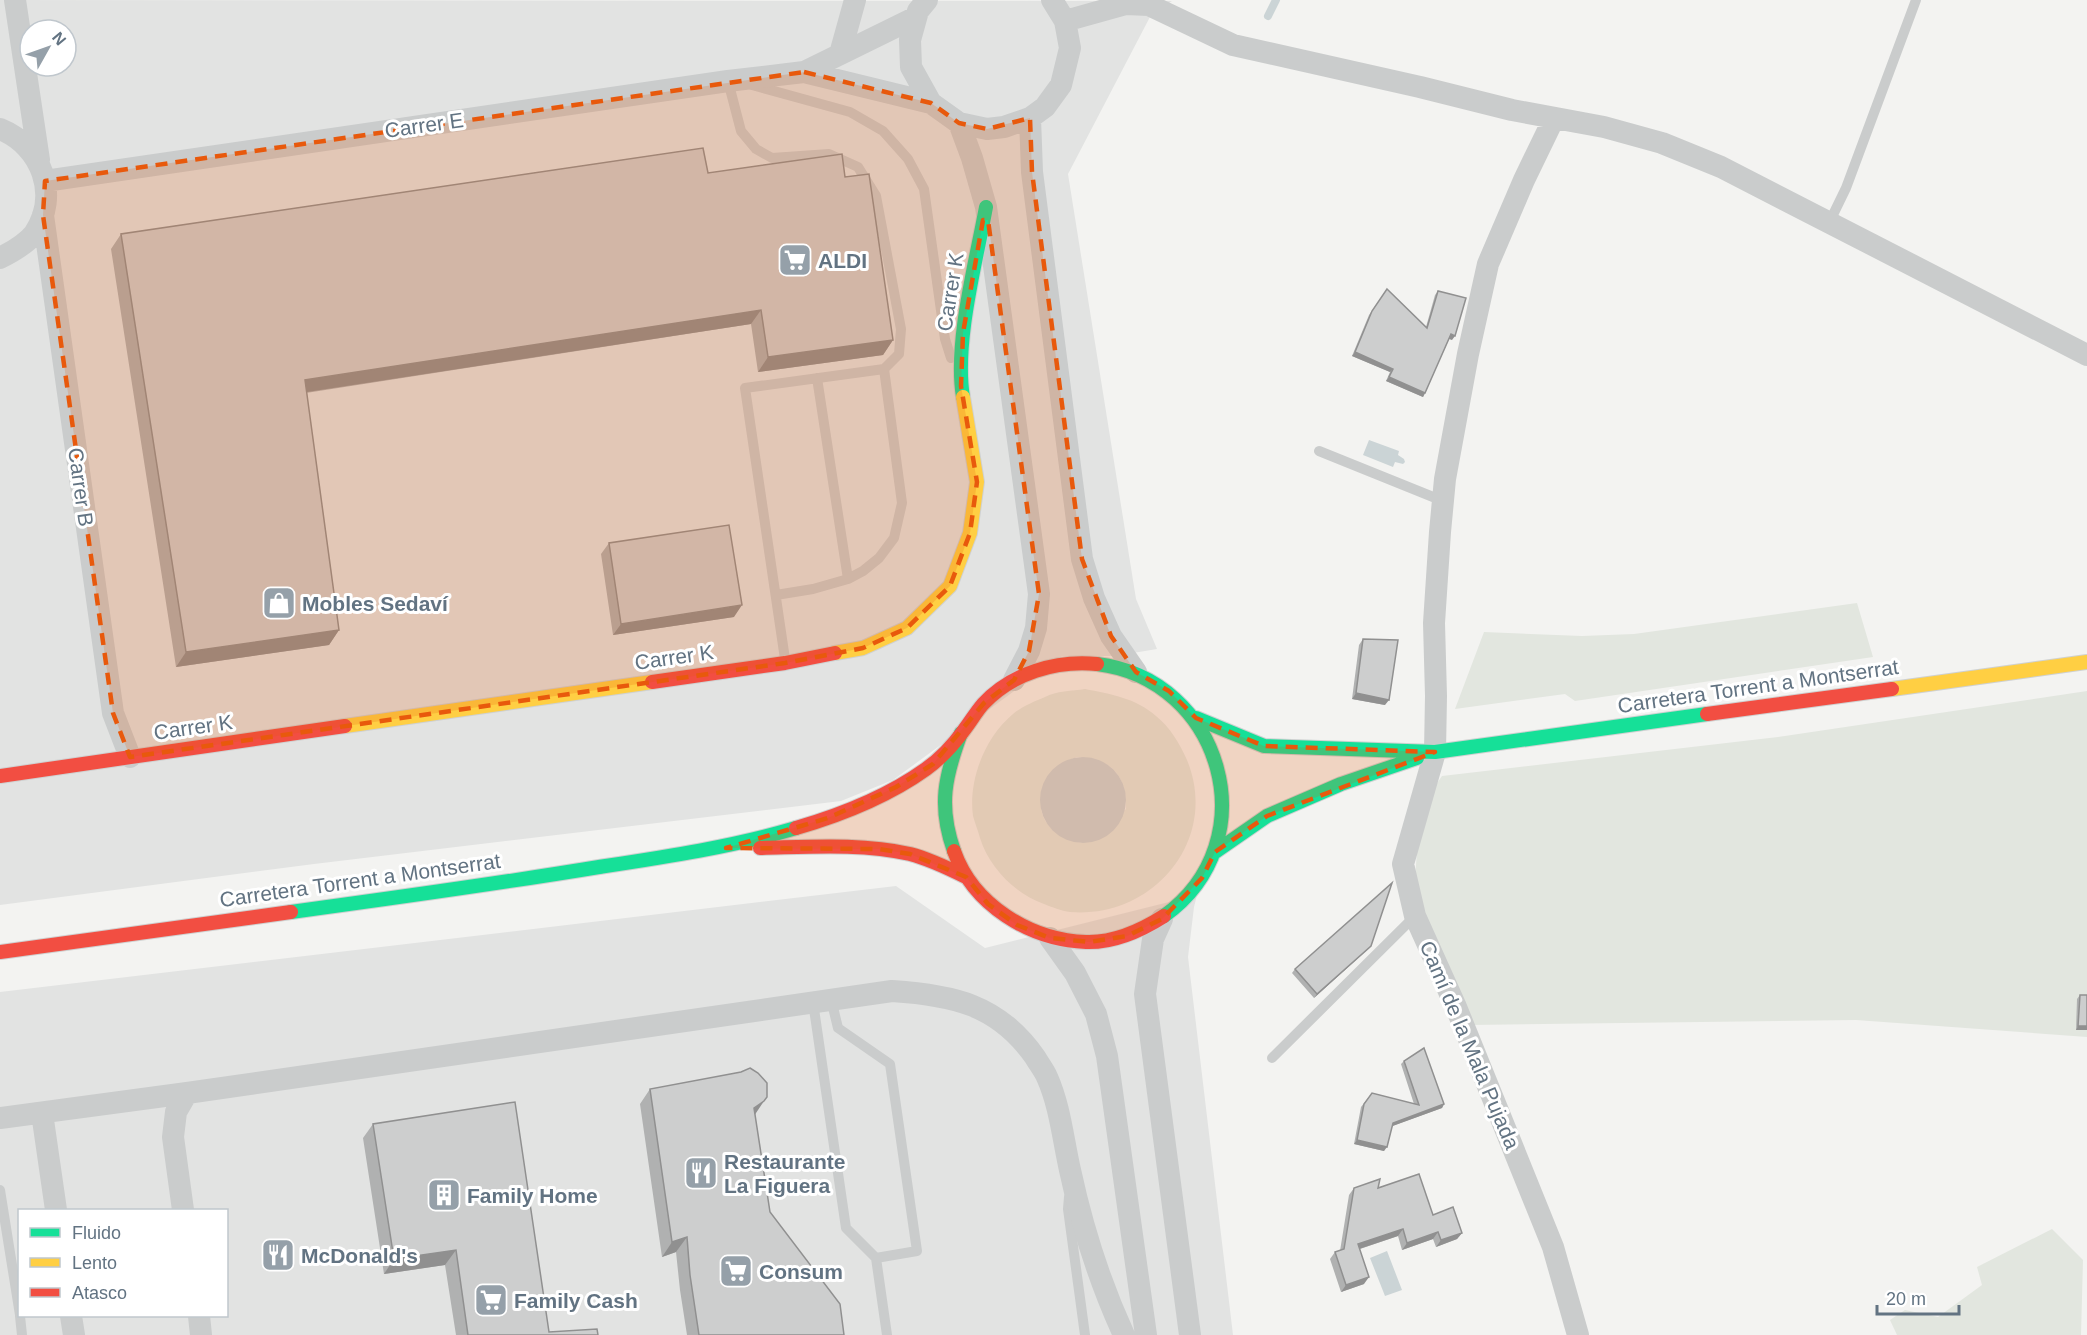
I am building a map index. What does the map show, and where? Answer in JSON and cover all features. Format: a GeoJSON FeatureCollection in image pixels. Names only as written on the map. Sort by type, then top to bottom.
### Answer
{"type":"FeatureCollection","features":[{"type":"Feature","properties":{"kind":"main road","name":"Carrer K"},"geometry":{"type":"LineString","coordinates":[[0,776],[785,663],[863,648],[908,628],[950,586],[970,533],[977,482],[960,386],[963,333],[986,207]]}},
{"type":"Feature","properties":{"kind":"main road"},"geometry":{"type":"LineString","coordinates":[[726,848],[828,818],[896,787],[933,764],[961,734],[984,703],[1014,680],[1043,668],[1074,662],[1105,663],[1136,672],[1169,691],[1196,718],[1213,748],[1223,783],[1223,818],[1215,852],[1202,878],[1190,893],[1162,919],[1127,936],[1089,942],[1050,938],[1017,925],[988,904],[966,877],[950,842],[944,806],[948,768],[961,734]]}},
{"type":"Feature","properties":{"kind":"main road","name":"Carretera Torrent a Montserrat"},"geometry":{"type":"LineString","coordinates":[[1435,752],[2087,662]]}},
{"type":"Feature","properties":{"kind":"main road"},"geometry":{"type":"LineString","coordinates":[[1196,718],[1264,746],[1435,752]]}},
{"type":"Feature","properties":{"kind":"main road"},"geometry":{"type":"LineString","coordinates":[[1215,852],[1267,816],[1341,784],[1435,752]]}},
{"type":"Feature","properties":{"kind":"main road"},"geometry":{"type":"LineString","coordinates":[[726,848],[879,849],[910,854],[938,863],[966,877]]}},
{"type":"Feature","properties":{"kind":"main road","name":"Carretera Torrent a Montserrat"},"geometry":{"type":"LineString","coordinates":[[0,952],[518,880],[726,848]]}},
{"type":"Feature","properties":{"kind":"street"},"geometry":{"type":"LineString","coordinates":[[15,0],[34,138],[42,172]]}},
{"type":"Feature","properties":{"kind":"street"},"geometry":{"type":"LineString","coordinates":[[840,54],[855,0]]}},
{"type":"Feature","properties":{"kind":"street"},"geometry":{"type":"LineString","coordinates":[[804,72],[931,103],[960,123],[987,129],[1004,127],[1030,117],[1045,107],[1061,85],[1070,48],[1065,21],[1053,0]]}},
{"type":"Feature","properties":{"kind":"street"},"geometry":{"type":"LineString","coordinates":[[1065,21],[1125,2],[1149,5],[1233,45],[1512,110],[1604,127],[1662,142],[1721,168],[2087,355]]}},
{"type":"Feature","properties":{"kind":"street"},"geometry":{"type":"LineString","coordinates":[[804,72],[840,54],[923,5]]}},
{"type":"Feature","properties":{"kind":"street"},"geometry":{"type":"LineString","coordinates":[[923,5],[909,40],[911,68],[931,103]]}},
{"type":"Feature","properties":{"kind":"street","name":"Carrer E"},"geometry":{"type":"LineString","coordinates":[[42,172],[804,72]]}},
{"type":"Feature","properties":{"kind":"street"},"geometry":{"type":"LineString","coordinates":[[1030,117],[1032,172],[1082,559],[1094,598],[1111,636],[1136,672]]}},
{"type":"Feature","properties":{"kind":"street","name":"Camí de la Mala Pujada"},"geometry":{"type":"LineString","coordinates":[[1554,118],[1488,264],[1468,354],[1443,501],[1434,623],[1435,752],[1403,864],[1415,916],[1456,1007],[1553,1247],[1578,1335]]}},
{"type":"Feature","properties":{"kind":"street"},"geometry":{"type":"LineString","coordinates":[[960,123],[986,207],[1039,594],[1036,628],[1029,651],[1014,680]]}},
{"type":"Feature","properties":{"kind":"street"},"geometry":{"type":"LineString","coordinates":[[0,129],[13,135],[28,147],[42,172]]}},
{"type":"Feature","properties":{"kind":"street","name":"Carrer B"},"geometry":{"type":"LineString","coordinates":[[42,172],[46,198],[43,215],[113,713],[130,757]]}},
{"type":"Feature","properties":{"kind":"street"},"geometry":{"type":"LineString","coordinates":[[0,258],[18,249],[33,234],[43,215]]}},
{"type":"Feature","properties":{"kind":"street"},"geometry":{"type":"LineString","coordinates":[[1162,919],[1153,939],[1144,994],[1190,1335]]}},
{"type":"Feature","properties":{"kind":"street"},"geometry":{"type":"LineString","coordinates":[[1050,938],[1074,973],[1096,1014],[1107,1056],[1146,1335]]}},
{"type":"Feature","properties":{"kind":"street"},"geometry":{"type":"LineString","coordinates":[[0,1118],[892,991],[935,994],[966,1003],[998,1018],[1026,1045],[1047,1075],[1059,1113],[1070,1170],[1092,1254],[1124,1335]]}},
{"type":"Feature","properties":{"kind":"street"},"geometry":{"type":"LineString","coordinates":[[183,1209],[173,1137],[176,1112],[187,1093]]}},
{"type":"Feature","properties":{"kind":"street"},"geometry":{"type":"LineString","coordinates":[[42,1113],[56,1209]]}},
{"type":"Feature","properties":{"kind":"street"},"geometry":{"type":"LineString","coordinates":[[71,1317],[74,1335]]}},
{"type":"Feature","properties":{"kind":"street"},"geometry":{"type":"LineString","coordinates":[[199,1317],[201,1335]]}},
{"type":"Feature","properties":{"kind":"lane"},"geometry":{"type":"LineString","coordinates":[[1829,224],[1846,188],[1916,0]]}},
{"type":"Feature","properties":{"kind":"lane"},"geometry":{"type":"LineString","coordinates":[[785,663],[745,387],[884,369],[899,354],[901,329],[876,196],[858,167],[829,154],[772,158],[756,149],[741,131],[731,81],[850,112],[883,131],[908,159],[924,189],[945,339],[960,386]]}},
{"type":"Feature","properties":{"kind":"lane"},"geometry":{"type":"LineString","coordinates":[[776,596],[848,579],[879,558],[894,538],[902,503],[884,369]]}},
{"type":"Feature","properties":{"kind":"lane"},"geometry":{"type":"LineString","coordinates":[[817,378],[848,579]]}},
{"type":"Feature","properties":{"kind":"lane"},"geometry":{"type":"LineString","coordinates":[[1319,451],[1443,501]]}},
{"type":"Feature","properties":{"kind":"lane"},"geometry":{"type":"LineString","coordinates":[[1272,1058],[1415,916]]}},
{"type":"Feature","properties":{"kind":"lane"},"geometry":{"type":"LineString","coordinates":[[822,1001],[838,1028],[890,1064],[917,1251],[876,1258]]}},
{"type":"Feature","properties":{"kind":"lane"},"geometry":{"type":"LineString","coordinates":[[822,1001],[846,1228],[876,1258],[887,1335]]}},
{"type":"Feature","properties":{"kind":"lane"},"geometry":{"type":"LineString","coordinates":[[1070,1170],[1068,1209],[1085,1335]]}},
{"type":"Feature","properties":{"kind":"lane"},"geometry":{"type":"LineString","coordinates":[[0,1190],[18,1302]]}},
{"type":"Feature","properties":{"kind":"lane"},"geometry":{"type":"LineString","coordinates":[[20,1317],[22,1335]]}},
{"type":"Feature","properties":{"kind":"highlighted area"},"geometry":{"type":"Polygon","coordinates":[[[804,72],[931,103],[959,123],[987,129],[1030,118],[1032,172],[1082,559],[1111,636],[1136,672],[1169,691],[1196,718],[1264,746],[1435,752],[1267,816],[1215,852],[1202,878],[1162,919],[1127,936],[1089,942],[1050,938],[1017,925],[988,904],[966,877],[910,854],[879,849],[726,848],[828,818],[896,787],[933,764],[984,703],[1014,680],[1029,651],[1039,594],[988,220],[983,220],[963,333],[961,386],[977,482],[970,533],[950,586],[907,628],[863,648],[785,663],[130,757],[113,713],[43,215],[45,181],[804,72]]]}},
{"type":"Feature","properties":{"kind":"shaded area"},"geometry":{"type":"Polygon","coordinates":[[[0,0],[1172,1],[1151,15],[1068,174],[1136,599],[1157,649],[1115,656],[1062,656],[893,780],[841,801],[314,864],[0,905],[0,0]]]}},
{"type":"Feature","properties":{"kind":"shaded area"},"geometry":{"type":"Polygon","coordinates":[[[1369,440],[1399,451],[1398,455],[1405,462],[1403,464],[1395,462],[1393,467],[1363,455],[1369,440]]]}},
{"type":"Feature","properties":{"kind":"shaded area"},"geometry":{"type":"Polygon","coordinates":[[[1857,603],[1873,657],[1575,701],[1565,694],[1455,709],[1484,632],[1582,636],[1634,634],[1857,603]]]}},
{"type":"Feature","properties":{"kind":"shaded area"},"geometry":{"type":"Polygon","coordinates":[[[1085,689],[1140,705],[1166,725],[1187,760],[1195,790],[1194,818],[1186,845],[1172,869],[1152,888],[1128,902],[1100,911],[1070,912],[1057,909],[1023,894],[1004,878],[984,849],[973,816],[972,802],[976,774],[987,747],[994,735],[1016,711],[1054,694],[1085,689]],[[1077,757],[1056,768],[1041,806],[1050,827],[1061,836],[1082,843],[1126,809],[1124,787],[1115,771],[1108,765],[1089,758],[1077,757]]]}},
{"type":"Feature","properties":{"kind":"shaded area"},"geometry":{"type":"Polygon","coordinates":[[[2087,691],[2087,1037],[1856,1020],[1469,1025],[1414,893],[1417,851],[1433,789],[1442,776],[1778,737],[2087,691]]]}},
{"type":"Feature","properties":{"kind":"shaded area"},"geometry":{"type":"Polygon","coordinates":[[[1083,757],[1107,764],[1119,776],[1126,800],[1119,824],[1107,836],[1083,843],[1059,836],[1047,824],[1040,800],[1047,776],[1059,764],[1083,757]]]}},
{"type":"Feature","properties":{"kind":"shaded area"},"geometry":{"type":"Polygon","coordinates":[[[896,886],[985,948],[1197,895],[1188,957],[1233,1335],[0,1335],[0,992],[896,886]]]}},
{"type":"Feature","properties":{"kind":"shaded area"},"geometry":{"type":"Polygon","coordinates":[[[2052,1229],[2083,1260],[2081,1335],[1897,1335],[1890,1320],[1905,1310],[1938,1317],[1982,1285],[1977,1267],[2052,1229]]]}},
{"type":"Feature","properties":{"kind":"shaded area"},"geometry":{"type":"Polygon","coordinates":[[[1387,1251],[1402,1290],[1385,1296],[1370,1258],[1387,1251]]]}},
{"type":"Feature","properties":{"kind":"building"},"geometry":{"type":"Polygon","coordinates":[[[703,148],[708,173],[842,154],[845,177],[869,174],[893,340],[768,357],[761,310],[305,380],[339,630],[186,652],[121,234],[703,148]]]}},
{"type":"Feature","properties":{"kind":"building"},"geometry":{"type":"Polygon","coordinates":[[[1387,289],[1427,328],[1438,291],[1466,298],[1455,336],[1451,334],[1425,393],[1389,377],[1393,369],[1355,352],[1372,311],[1387,289]]]}},
{"type":"Feature","properties":{"kind":"building"},"geometry":{"type":"Polygon","coordinates":[[[729,525],[742,605],[621,624],[609,543],[729,525]]]}},
{"type":"Feature","properties":{"kind":"building"},"geometry":{"type":"Polygon","coordinates":[[[1363,639],[1398,640],[1389,700],[1356,693],[1363,639]]]}},
{"type":"Feature","properties":{"kind":"building"},"geometry":{"type":"Polygon","coordinates":[[[1392,883],[1371,946],[1317,994],[1295,969],[1392,883]]]}},
{"type":"Feature","properties":{"kind":"building"},"geometry":{"type":"Polygon","coordinates":[[[2080,995],[2087,995],[2087,1026],[2078,1026],[2080,995]]]}},
{"type":"Feature","properties":{"kind":"building"},"geometry":{"type":"Polygon","coordinates":[[[1424,1048],[1444,1104],[1393,1123],[1387,1147],[1357,1140],[1364,1104],[1372,1093],[1419,1105],[1404,1061],[1424,1048]]]}},
{"type":"Feature","properties":{"kind":"building"},"geometry":{"type":"Polygon","coordinates":[[[750,1068],[767,1083],[767,1097],[754,1108],[770,1212],[840,1304],[844,1335],[699,1335],[687,1237],[672,1242],[650,1089],[741,1072],[750,1068]]]}},
{"type":"Feature","properties":{"kind":"building","name":"Family Home"},"geometry":{"type":"Polygon","coordinates":[[[515,1102],[549,1332],[597,1329],[598,1335],[468,1335],[456,1250],[394,1259],[373,1124],[515,1102]]]}},
{"type":"Feature","properties":{"kind":"building"},"geometry":{"type":"Polygon","coordinates":[[[1419,1174],[1433,1215],[1453,1207],[1462,1233],[1441,1240],[1438,1232],[1407,1243],[1403,1229],[1358,1244],[1369,1277],[1346,1285],[1335,1252],[1344,1249],[1354,1188],[1380,1179],[1378,1188],[1419,1174]]]}},
{"type":"Feature","properties":{"kind":"waterway"},"geometry":{"type":"LineString","coordinates":[[1268,16],[1276,0]]}},
{"type":"Feature","properties":{"kind":"traffic: fast"},"geometry":{"type":"LineString","coordinates":[[963,397],[961,352],[972,277],[986,207]]}},
{"type":"Feature","properties":{"kind":"traffic: fast"},"geometry":{"type":"LineString","coordinates":[[1097,664],[1140,676],[1175,699],[1201,731],[1217,768],[1222,807],[1215,847],[1196,884],[1164,916]]}},
{"type":"Feature","properties":{"kind":"traffic: fast"},"geometry":{"type":"LineString","coordinates":[[1196,718],[1264,746],[1435,752],[1707,714]]}},
{"type":"Feature","properties":{"kind":"traffic: fast"},"geometry":{"type":"LineString","coordinates":[[954,851],[946,820],[945,805],[951,763],[961,733]]}},
{"type":"Feature","properties":{"kind":"traffic: fast"},"geometry":{"type":"LineString","coordinates":[[1215,852],[1267,816],[1341,784],[1417,758]]}},
{"type":"Feature","properties":{"kind":"traffic: fast"},"geometry":{"type":"LineString","coordinates":[[291,912],[673,855],[747,841],[796,828]]}},
{"type":"Feature","properties":{"kind":"traffic: slow"},"geometry":{"type":"LineString","coordinates":[[835,653],[863,648],[907,628],[950,586],[970,533],[977,482],[963,397]]}},
{"type":"Feature","properties":{"kind":"traffic: slow"},"geometry":{"type":"LineString","coordinates":[[1892,689],[2087,662]]}},
{"type":"Feature","properties":{"kind":"traffic: slow"},"geometry":{"type":"LineString","coordinates":[[345,726],[652,682]]}},
{"type":"Feature","properties":{"kind":"traffic: jam"},"geometry":{"type":"LineString","coordinates":[[652,682],[785,663],[835,653]]}},
{"type":"Feature","properties":{"kind":"traffic: jam"},"geometry":{"type":"LineString","coordinates":[[796,828],[863,804],[896,788],[926,769],[951,746],[983,704],[1007,684],[1051,667],[1066,664],[1097,664]]}},
{"type":"Feature","properties":{"kind":"traffic: jam"},"geometry":{"type":"LineString","coordinates":[[1707,714],[1892,689]]}},
{"type":"Feature","properties":{"kind":"traffic: jam"},"geometry":{"type":"LineString","coordinates":[[0,776],[345,726]]}},
{"type":"Feature","properties":{"kind":"traffic: jam"},"geometry":{"type":"LineString","coordinates":[[760,848],[835,846],[873,848],[924,858],[966,877]]}},
{"type":"Feature","properties":{"kind":"traffic: jam"},"geometry":{"type":"LineString","coordinates":[[954,851],[975,888],[989,903],[1006,916],[1044,935],[1065,940],[1096,942],[1137,931],[1164,916]]}},
{"type":"Feature","properties":{"kind":"traffic: jam"},"geometry":{"type":"LineString","coordinates":[[0,952],[291,912]]}},
{"type":"Feature","properties":{"kind":"place","name":"ALDI"},"geometry":{"type":"Point","coordinates":[795,260]}},
{"type":"Feature","properties":{"kind":"place","name":"Mobles Sedaví"},"geometry":{"type":"Point","coordinates":[279,603]}},
{"type":"Feature","properties":{"kind":"place","name":"Restaurante La Figuera"},"geometry":{"type":"Point","coordinates":[701,1173]}},
{"type":"Feature","properties":{"kind":"place","name":"Family Home"},"geometry":{"type":"Point","coordinates":[444,1195]}},
{"type":"Feature","properties":{"kind":"place","name":"McDonald's"},"geometry":{"type":"Point","coordinates":[278,1255]}},
{"type":"Feature","properties":{"kind":"place","name":"Consum"},"geometry":{"type":"Point","coordinates":[736,1271]}},
{"type":"Feature","properties":{"kind":"place","name":"Family Cash"},"geometry":{"type":"Point","coordinates":[491,1300]}}]}
